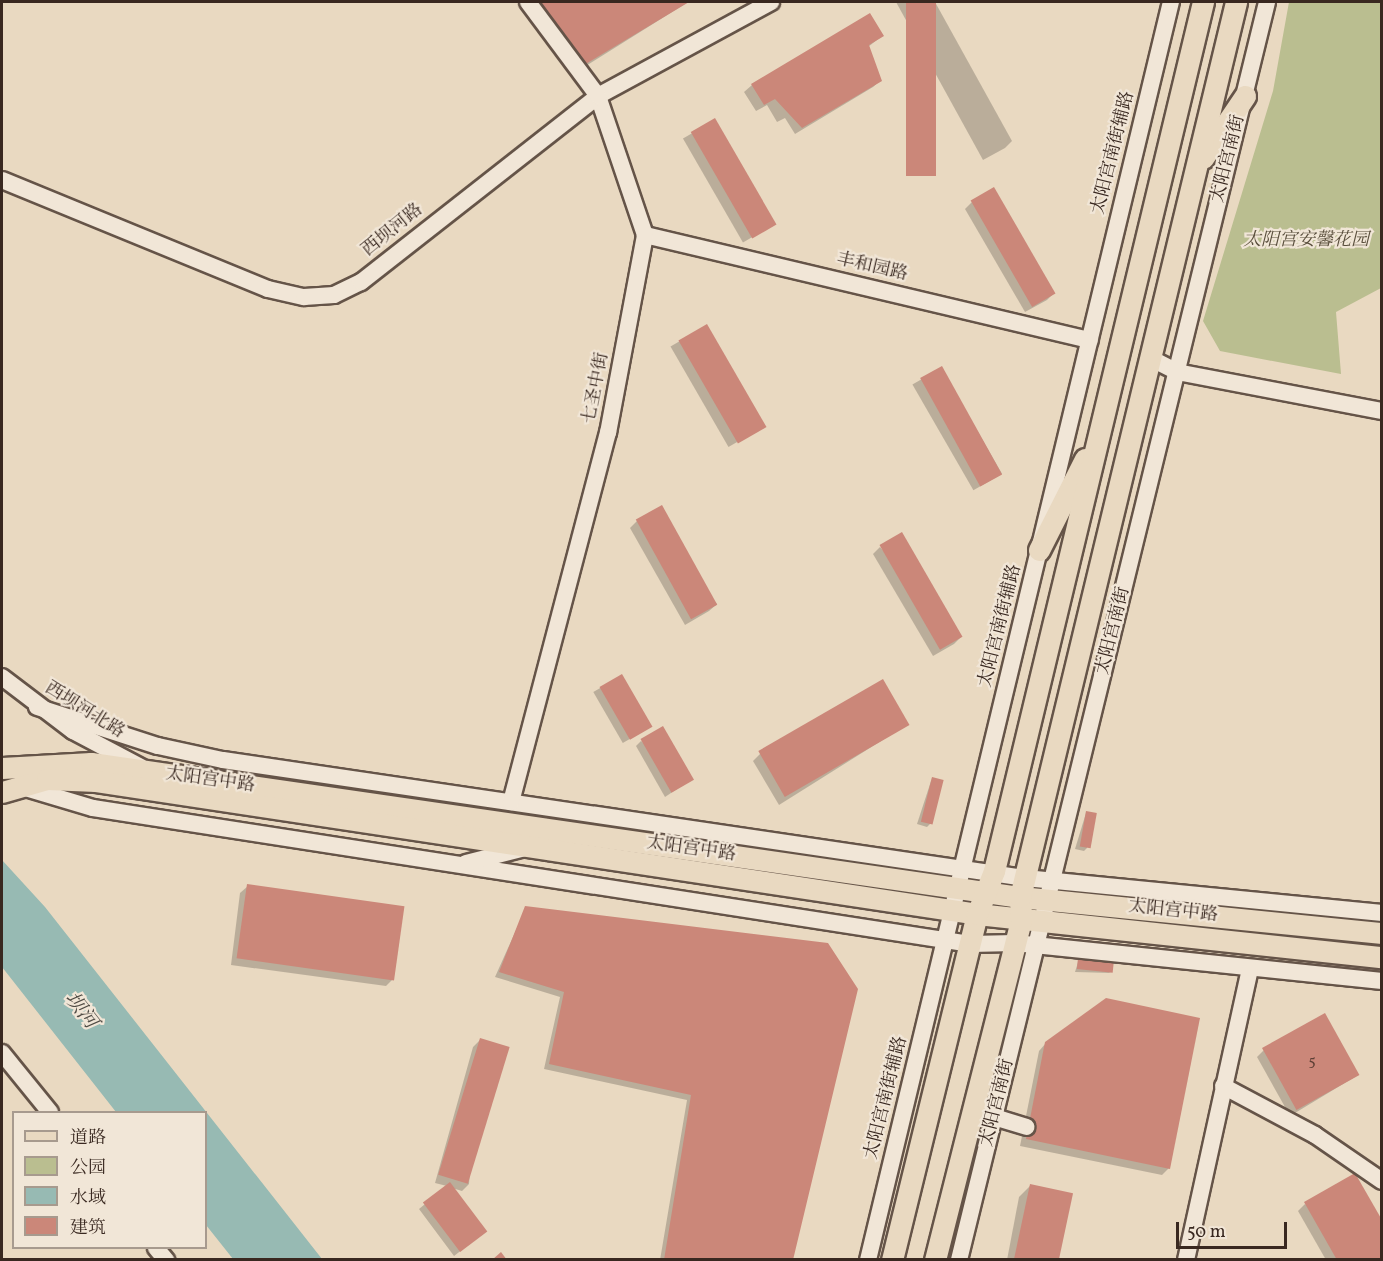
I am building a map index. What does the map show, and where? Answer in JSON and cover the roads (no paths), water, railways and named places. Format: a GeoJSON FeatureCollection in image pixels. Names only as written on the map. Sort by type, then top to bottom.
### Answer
{"type":"FeatureCollection","features":[{"type":"Feature","properties":{"kind":"main road"},"geometry":{"type":"LineString","coordinates":[[892,1260],[977,914],[989,892],[994,872],[1203,2]]}},
{"type":"Feature","properties":{"kind":"main road","name":"太阳宫南街"},"geometry":{"type":"LineString","coordinates":[[935,1260],[1021,920],[1022,887],[1236,2]]}},
{"type":"Feature","properties":{"kind":"main road"},"geometry":{"type":"LineString","coordinates":[[1196,168],[1245,96]]}},
{"type":"Feature","properties":{"kind":"main road"},"geometry":{"type":"LineString","coordinates":[[1039,550],[1101,426]]}},
{"type":"Feature","properties":{"kind":"main road","name":"太阳宫中路"},"geometry":{"type":"LineString","coordinates":[[2,768],[70,763],[149,772],[957,888],[989,892],[1022,887],[1382,933]]}},
{"type":"Feature","properties":{"kind":"main road","name":"太阳宫中路"},"geometry":{"type":"LineString","coordinates":[[8,788],[47,779],[96,781],[977,914],[1382,957]]}},
{"type":"Feature","properties":{"kind":"street","name":"七圣中街"},"geometry":{"type":"LineString","coordinates":[[511,801],[608,433],[645,235],[598,96],[528,2]]}},
{"type":"Feature","properties":{"kind":"street","name":"西坝河路"},"geometry":{"type":"LineString","coordinates":[[2,180],[268,289],[304,297],[334,295],[361,282],[598,96],[771,2]]}},
{"type":"Feature","properties":{"kind":"street","name":"太阳宫南街辅路"},"geometry":{"type":"LineString","coordinates":[[868,1260],[1171,2]]}},
{"type":"Feature","properties":{"kind":"street","name":"太阳宫南街"},"geometry":{"type":"LineString","coordinates":[[959,1260],[1267,2]]}},
{"type":"Feature","properties":{"kind":"street","name":"丰和园路"},"geometry":{"type":"LineString","coordinates":[[645,235],[1090,340]]}},
{"type":"Feature","properties":{"kind":"street"},"geometry":{"type":"LineString","coordinates":[[1150,358],[1177,372],[1382,411]]}},
{"type":"Feature","properties":{"kind":"street","name":"西坝河北路"},"geometry":{"type":"LineString","coordinates":[[2,677],[37,707],[149,772]]}},
{"type":"Feature","properties":{"kind":"street","name":"太阳宫中路"},"geometry":{"type":"LineString","coordinates":[[37,707],[158,746],[223,760],[963,867],[994,872],[1022,887]]}},
{"type":"Feature","properties":{"kind":"street","name":"太阳宫中路"},"geometry":{"type":"LineString","coordinates":[[8,788],[93,808],[970,944],[1015,943],[1250,969],[1376,979]]}},
{"type":"Feature","properties":{"kind":"street"},"geometry":{"type":"LineString","coordinates":[[460,794],[554,830]]}},
{"type":"Feature","properties":{"kind":"street"},"geometry":{"type":"LineString","coordinates":[[459,865],[530,847]]}},
{"type":"Feature","properties":{"kind":"street"},"geometry":{"type":"LineString","coordinates":[[685,900],[690,871]]}},
{"type":"Feature","properties":{"kind":"street","name":"太阳宫中路"},"geometry":{"type":"LineString","coordinates":[[1050,890],[1380,913]]}},
{"type":"Feature","properties":{"kind":"street"},"geometry":{"type":"LineString","coordinates":[[1186,1260],[1250,969]]}},
{"type":"Feature","properties":{"kind":"street"},"geometry":{"type":"LineString","coordinates":[[2,1053],[48,1111]]}},
{"type":"Feature","properties":{"kind":"street"},"geometry":{"type":"LineString","coordinates":[[1223,1086],[1315,1135],[1382,1181]]}},
{"type":"Feature","properties":{"kind":"street"},"geometry":{"type":"LineString","coordinates":[[994,1117],[1026,1127]]}},
{"type":"Feature","properties":{"kind":"water","name":"坝河"},"geometry":{"type":"Polygon","coordinates":[[[2,860],[45,907],[206,1111],[115,1111],[2,967],[2,860]]]}},
{"type":"Feature","properties":{"kind":"water"},"geometry":{"type":"Polygon","coordinates":[[[207,1113],[322,1259],[233,1259],[207,1226],[207,1113]]]}},
{"type":"Feature","properties":{"kind":"park label","name":"太阳宫安馨花园"},"geometry":{"type":"Point","coordinates":[1306,241]}}]}
